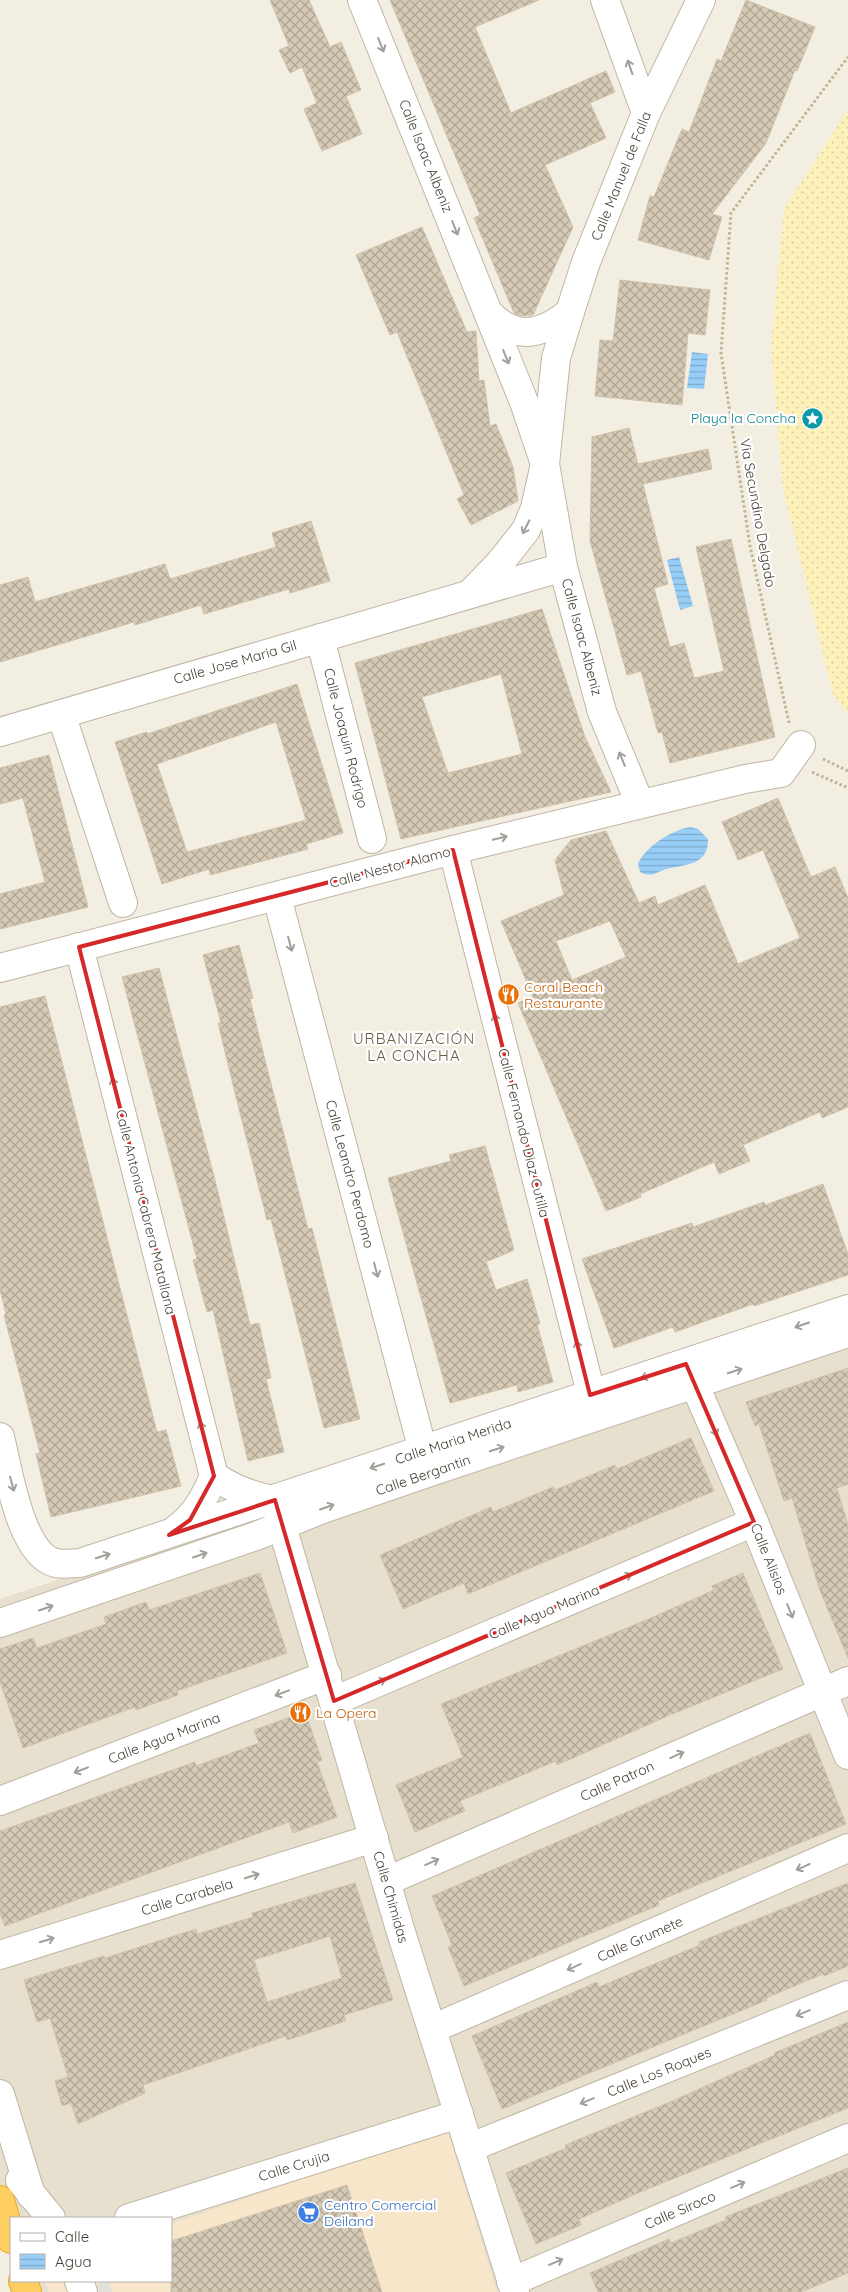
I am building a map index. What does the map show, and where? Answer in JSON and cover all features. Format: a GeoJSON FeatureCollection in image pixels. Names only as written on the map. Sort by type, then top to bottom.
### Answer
{"type":"FeatureCollection","features":[{"type":"Feature","properties":{"kind":"highway"},"geometry":{"type":"LineString","coordinates":[[0,2200],[10,2235]]}},
{"type":"Feature","properties":{"kind":"street","name":"Calle Isaac Albeniz"},"geometry":{"type":"LineString","coordinates":[[362,0],[524,402],[545,464],[562,567],[602,712],[640,804]]}},
{"type":"Feature","properties":{"kind":"street"},"geometry":{"type":"LineString","coordinates":[[605,0],[646,113]]}},
{"type":"Feature","properties":{"kind":"street","name":"Calle Manuel de Falla"},"geometry":{"type":"LineString","coordinates":[[556,358],[586,262],[646,113],[701,0]]}},
{"type":"Feature","properties":{"kind":"street"},"geometry":{"type":"LineString","coordinates":[[488,312],[503,325],[528,331],[550,328],[570,312]]}},
{"type":"Feature","properties":{"kind":"street","name":"Calle Isaac Albeniz"},"geometry":{"type":"LineString","coordinates":[[545,464],[556,358]]}},
{"type":"Feature","properties":{"kind":"street","name":"Calle Jose Maria Gil"},"geometry":{"type":"LineString","coordinates":[[471,593],[499,564],[526,530],[535,508],[545,464]]}},
{"type":"Feature","properties":{"kind":"street","name":"Calle Jose Maria Gil"},"geometry":{"type":"LineString","coordinates":[[0,732],[562,567]]}},
{"type":"Feature","properties":{"kind":"street","name":"Calle Joaquin Rodrigo"},"geometry":{"type":"LineString","coordinates":[[320,638],[372,839]]}},
{"type":"Feature","properties":{"kind":"street"},"geometry":{"type":"LineString","coordinates":[[61,714],[123,903]]}},
{"type":"Feature","properties":{"kind":"street"},"geometry":{"type":"LineString","coordinates":[[782,773],[801,745]]}},
{"type":"Feature","properties":{"kind":"street","name":"Calle Nestor Alamo"},"geometry":{"type":"LineString","coordinates":[[0,968],[453,850],[745,779],[782,773]]}},
{"type":"Feature","properties":{"kind":"street","name":"Calle Fernando Diaz Cutilla"},"geometry":{"type":"LineString","coordinates":[[453,850],[593,1406]]}},
{"type":"Feature","properties":{"kind":"street","name":"Calle Leandro Perdomo"},"geometry":{"type":"LineString","coordinates":[[277,897],[423,1451]]}},
{"type":"Feature","properties":{"kind":"street","name":"Calle Antonia Cabrera Matallana"},"geometry":{"type":"LineString","coordinates":[[79,947],[214,1476]]}},
{"type":"Feature","properties":{"kind":"street"},"geometry":{"type":"LineString","coordinates":[[690,1374],[848,1309]]}},
{"type":"Feature","properties":{"kind":"street","name":"Calle Bergantin"},"geometry":{"type":"LineString","coordinates":[[0,1623],[278,1513],[421,1475],[593,1406],[690,1374],[848,1333]]}},
{"type":"Feature","properties":{"kind":"street","name":"Calle Alisios"},"geometry":{"type":"LineString","coordinates":[[690,1374],[754,1522],[848,1755]]}},
{"type":"Feature","properties":{"kind":"street","name":"Calle Maria Merida"},"geometry":{"type":"LineString","coordinates":[[0,1437],[24,1531],[37,1551],[56,1563],[80,1563],[169,1535],[278,1513],[423,1451],[593,1406]]}},
{"type":"Feature","properties":{"kind":"street"},"geometry":{"type":"LineString","coordinates":[[169,1535],[190,1520],[203,1500],[214,1476],[252,1496],[278,1513]]}},
{"type":"Feature","properties":{"kind":"street","name":"Calle Chimidas"},"geometry":{"type":"LineString","coordinates":[[278,1513],[432,2030],[513,2287]]}},
{"type":"Feature","properties":{"kind":"street","name":"Calle Agua Marina"},"geometry":{"type":"LineString","coordinates":[[334,1701],[754,1522]]}},
{"type":"Feature","properties":{"kind":"street","name":"Calle Agua Marina"},"geometry":{"type":"LineString","coordinates":[[0,1801],[327,1675]]}},
{"type":"Feature","properties":{"kind":"street","name":"Calle Patron"},"geometry":{"type":"LineString","coordinates":[[387,1881],[848,1681]]}},
{"type":"Feature","properties":{"kind":"street","name":"Calle Carabela"},"geometry":{"type":"LineString","coordinates":[[0,1955],[374,1838]]}},
{"type":"Feature","properties":{"kind":"street","name":"Calle Grumete"},"geometry":{"type":"LineString","coordinates":[[432,2030],[848,1848]]}},
{"type":"Feature","properties":{"kind":"street","name":"Calle Los Roques"},"geometry":{"type":"LineString","coordinates":[[469,2148],[848,1995]]}},
{"type":"Feature","properties":{"kind":"street"},"geometry":{"type":"LineString","coordinates":[[0,2094],[31,2195]]}},
{"type":"Feature","properties":{"kind":"street","name":"Calle Crujia"},"geometry":{"type":"LineString","coordinates":[[132,2217],[459,2114]]}},
{"type":"Feature","properties":{"kind":"street","name":"Calle Siroco"},"geometry":{"type":"LineString","coordinates":[[513,2287],[848,2138]]}},
{"type":"Feature","properties":{"kind":"street"},"geometry":{"type":"LineString","coordinates":[[0,2146],[6,2160],[31,2195],[50,2217]]}},
{"type":"Feature","properties":{"kind":"path","name":"Via Secundino Delgado"},"geometry":{"type":"LineString","coordinates":[[848,57],[731,212],[721,353],[750,546],[789,721],[801,745],[822,759],[848,770]]}},
{"type":"Feature","properties":{"kind":"path"},"geometry":{"type":"LineString","coordinates":[[782,773],[814,772],[848,788]]}},
{"type":"Feature","properties":{"kind":"highlighted area"},"geometry":{"type":"Polygon","coordinates":[[[453,850],[590,1395],[686,1364],[754,1522],[334,1701],[275,1500],[169,1535],[190,1520],[214,1476],[79,947],[453,850]]]}},
{"type":"Feature","properties":{"kind":"shaded area"},"geometry":{"type":"Polygon","coordinates":[[[848,1317],[848,2292],[23,2292],[20,2282],[172,2282],[172,2217],[10,2217],[0,2209],[0,1599],[848,1317]]]}},
{"type":"Feature","properties":{"kind":"shaded area"},"geometry":{"type":"Polygon","coordinates":[[[447,2129],[497,2292],[49,2292],[45,2282],[172,2282],[172,2224],[447,2129]]]}},
{"type":"Feature","properties":{"kind":"shaded area"},"geometry":{"type":"Polygon","coordinates":[[[101,2282],[108,2282],[112,2292],[95,2292],[94,2288],[101,2282]]]}},
{"type":"Feature","properties":{"kind":"sand","name":"Playa la Concha"},"geometry":{"type":"Polygon","coordinates":[[[848,110],[848,713],[833,694],[783,489],[771,347],[784,209],[848,110]]]}},
{"type":"Feature","properties":{"kind":"water"},"geometry":{"type":"Polygon","coordinates":[[[692,352],[708,354],[704,389],[687,388],[692,352]]]}},
{"type":"Feature","properties":{"kind":"water"},"geometry":{"type":"Polygon","coordinates":[[[679,557],[693,606],[680,610],[667,560],[679,557]]]}},
{"type":"Feature","properties":{"kind":"water"},"geometry":{"type":"Polygon","coordinates":[[[690,827],[698,829],[708,839],[705,853],[701,858],[690,864],[648,875],[640,872],[638,864],[647,851],[667,836],[690,827]]]}},
{"type":"Feature","properties":{"kind":"building"},"geometry":{"type":"Polygon","coordinates":[[[270,0],[309,0],[330,47],[341,42],[361,90],[346,96],[362,134],[322,151],[304,109],[317,103],[302,67],[290,73],[279,50],[289,46],[270,0]]]}},
{"type":"Feature","properties":{"kind":"building"},"geometry":{"type":"Polygon","coordinates":[[[390,0],[539,0],[475,27],[511,113],[606,71],[615,92],[590,103],[606,138],[545,165],[573,227],[533,315],[521,316],[514,313],[474,218],[480,215],[390,0]]]}},
{"type":"Feature","properties":{"kind":"building"},"geometry":{"type":"Polygon","coordinates":[[[746,0],[815,27],[797,71],[795,70],[766,143],[712,214],[722,217],[709,260],[638,240],[650,196],[654,197],[682,129],[689,132],[717,59],[721,61],[746,0]]]}},
{"type":"Feature","properties":{"kind":"building"},"geometry":{"type":"Polygon","coordinates":[[[422,227],[467,332],[476,331],[479,381],[484,380],[490,426],[496,424],[513,467],[518,501],[471,525],[457,499],[464,495],[397,332],[390,335],[356,255],[422,227]]]}},
{"type":"Feature","properties":{"kind":"building"},"geometry":{"type":"Polygon","coordinates":[[[620,280],[710,290],[705,335],[688,333],[682,405],[595,396],[600,340],[613,341],[620,280]]]}},
{"type":"Feature","properties":{"kind":"building"},"geometry":{"type":"Polygon","coordinates":[[[629,428],[638,464],[708,449],[712,469],[643,484],[668,584],[654,588],[670,647],[684,643],[694,678],[724,671],[696,547],[731,539],[775,737],[670,763],[662,732],[658,733],[641,671],[627,675],[590,541],[592,437],[629,428]]]}},
{"type":"Feature","properties":{"kind":"building"},"geometry":{"type":"Polygon","coordinates":[[[311,521],[330,581],[290,593],[289,589],[204,614],[201,605],[135,625],[134,622],[0,662],[0,585],[28,577],[35,602],[165,564],[170,579],[276,547],[272,533],[311,521]]]}},
{"type":"Feature","properties":{"kind":"building"},"geometry":{"type":"Polygon","coordinates":[[[542,609],[585,737],[611,792],[401,839],[355,663],[542,609]],[[501,674],[422,697],[448,773],[522,754],[501,674]]]}},
{"type":"Feature","properties":{"kind":"building"},"geometry":{"type":"Polygon","coordinates":[[[297,684],[343,833],[306,844],[308,849],[210,875],[209,869],[162,884],[115,742],[147,732],[147,734],[297,684]],[[276,722],[157,764],[187,852],[306,820],[276,722]]]}},
{"type":"Feature","properties":{"kind":"building"},"geometry":{"type":"Polygon","coordinates":[[[49,755],[88,907],[0,929],[0,894],[45,882],[23,798],[0,804],[0,768],[49,755]]]}},
{"type":"Feature","properties":{"kind":"building"},"geometry":{"type":"Polygon","coordinates":[[[778,798],[811,877],[835,867],[848,898],[848,1107],[822,1118],[820,1112],[743,1145],[750,1161],[719,1174],[714,1162],[640,1194],[641,1197],[606,1211],[518,1003],[533,997],[501,921],[564,895],[555,860],[571,840],[606,831],[639,903],[655,896],[658,905],[705,885],[738,964],[800,938],[763,850],[738,860],[722,822],[778,798]],[[610,921],[556,941],[572,980],[626,957],[610,921]]]}},
{"type":"Feature","properties":{"kind":"building"},"geometry":{"type":"Polygon","coordinates":[[[239,945],[253,998],[250,999],[308,1229],[312,1228],[360,1419],[324,1428],[271,1219],[267,1220],[218,1023],[221,1023],[203,955],[239,945]]]}},
{"type":"Feature","properties":{"kind":"building"},"geometry":{"type":"Polygon","coordinates":[[[159,968],[215,1180],[250,1325],[259,1323],[271,1378],[266,1379],[284,1452],[248,1461],[213,1310],[207,1312],[193,1260],[197,1259],[122,977],[159,968]]]}},
{"type":"Feature","properties":{"kind":"building"},"geometry":{"type":"Polygon","coordinates":[[[45,996],[157,1432],[166,1430],[181,1486],[51,1517],[36,1454],[40,1453],[4,1315],[6,1314],[0,1290],[0,1007],[45,996]]]}},
{"type":"Feature","properties":{"kind":"building"},"geometry":{"type":"Polygon","coordinates":[[[485,1146],[514,1250],[486,1262],[496,1290],[527,1279],[540,1324],[537,1324],[553,1382],[518,1392],[517,1385],[450,1403],[388,1178],[451,1161],[449,1155],[485,1146]]]}},
{"type":"Feature","properties":{"kind":"building"},"geometry":{"type":"Polygon","coordinates":[[[823,1184],[848,1254],[848,1275],[754,1306],[753,1304],[675,1332],[673,1327],[614,1348],[582,1259],[692,1223],[693,1227],[764,1202],[765,1205],[823,1184]]]}},
{"type":"Feature","properties":{"kind":"building"},"geometry":{"type":"Polygon","coordinates":[[[848,1368],[848,1484],[837,1488],[848,1525],[848,1658],[819,1588],[792,1498],[784,1501],[759,1424],[755,1426],[746,1402],[848,1368]]]}},
{"type":"Feature","properties":{"kind":"building"},"geometry":{"type":"Polygon","coordinates":[[[691,1438],[714,1491],[468,1594],[464,1583],[403,1609],[380,1555],[491,1507],[493,1512],[553,1487],[555,1490],[615,1465],[617,1469],[691,1438]]]}},
{"type":"Feature","properties":{"kind":"building"},"geometry":{"type":"Polygon","coordinates":[[[260,1573],[287,1653],[177,1691],[178,1695],[136,1710],[135,1707],[23,1748],[0,1682],[0,1649],[33,1638],[37,1648],[106,1624],[104,1617],[146,1602],[149,1610],[260,1573]]]}},
{"type":"Feature","properties":{"kind":"building"},"geometry":{"type":"Polygon","coordinates":[[[743,1573],[783,1669],[670,1715],[557,1765],[556,1761],[460,1801],[465,1811],[415,1832],[396,1785],[463,1757],[441,1704],[651,1618],[714,1590],[712,1586],[743,1573]]]}},
{"type":"Feature","properties":{"kind":"building"},"geometry":{"type":"Polygon","coordinates":[[[305,1712],[322,1760],[317,1762],[337,1817],[293,1833],[289,1822],[5,1926],[0,1914],[0,1831],[195,1762],[196,1766],[259,1743],[254,1730],[305,1712]]]}},
{"type":"Feature","properties":{"kind":"building"},"geometry":{"type":"Polygon","coordinates":[[[810,1733],[846,1824],[658,1901],[659,1905],[464,1986],[448,1947],[452,1945],[432,1896],[810,1733]]]}},
{"type":"Feature","properties":{"kind":"building"},"geometry":{"type":"Polygon","coordinates":[[[355,1883],[393,2000],[344,2015],[346,2021],[287,2040],[286,2036],[143,2085],[145,2093],[78,2124],[71,2103],[62,2106],[55,2081],[68,2077],[50,2018],[37,2022],[24,1980],[104,1956],[105,1958],[196,1929],[197,1934],[253,1917],[252,1913],[355,1883]],[[330,1936],[254,1960],[267,2002],[342,1978],[330,1936]]]}},
{"type":"Feature","properties":{"kind":"building"},"geometry":{"type":"Polygon","coordinates":[[[848,1883],[848,1966],[824,1976],[823,1974],[766,1998],[767,2000],[502,2109],[472,2036],[597,1982],[599,1987],[700,1945],[699,1942],[848,1883]]]}},
{"type":"Feature","properties":{"kind":"building"},"geometry":{"type":"Polygon","coordinates":[[[848,2022],[848,2108],[638,2193],[579,2219],[581,2225],[536,2244],[506,2173],[566,2148],[565,2145],[670,2102],[775,2055],[774,2053],[848,2022]]]}},
{"type":"Feature","properties":{"kind":"building"},"geometry":{"type":"Polygon","coordinates":[[[848,2168],[848,2273],[801,2292],[598,2292],[590,2273],[669,2239],[671,2243],[726,2220],[725,2217],[848,2168]]]}},
{"type":"Feature","properties":{"kind":"building","name":"Centro Comercial Deiland"},"geometry":{"type":"Polygon","coordinates":[[[347,2185],[382,2292],[171,2292],[172,2241],[347,2185]]]}},
{"type":"Feature","properties":{"kind":"place","name":"Playa la Concha"},"geometry":{"type":"Point","coordinates":[812,418]}},
{"type":"Feature","properties":{"kind":"place","name":"Coral Beach Restaurante"},"geometry":{"type":"Point","coordinates":[508,995]}},
{"type":"Feature","properties":{"kind":"place","name":"La Opera"},"geometry":{"type":"Point","coordinates":[300,1713]}},
{"type":"Feature","properties":{"kind":"place","name":"Centro Comercial Deiland"},"geometry":{"type":"Point","coordinates":[308,2213]}},
{"type":"Feature","properties":{"kind":"district","name":"URBANIZACIÓN LA CONCHA"},"geometry":{"type":"Point","coordinates":[414,1046]}}]}
